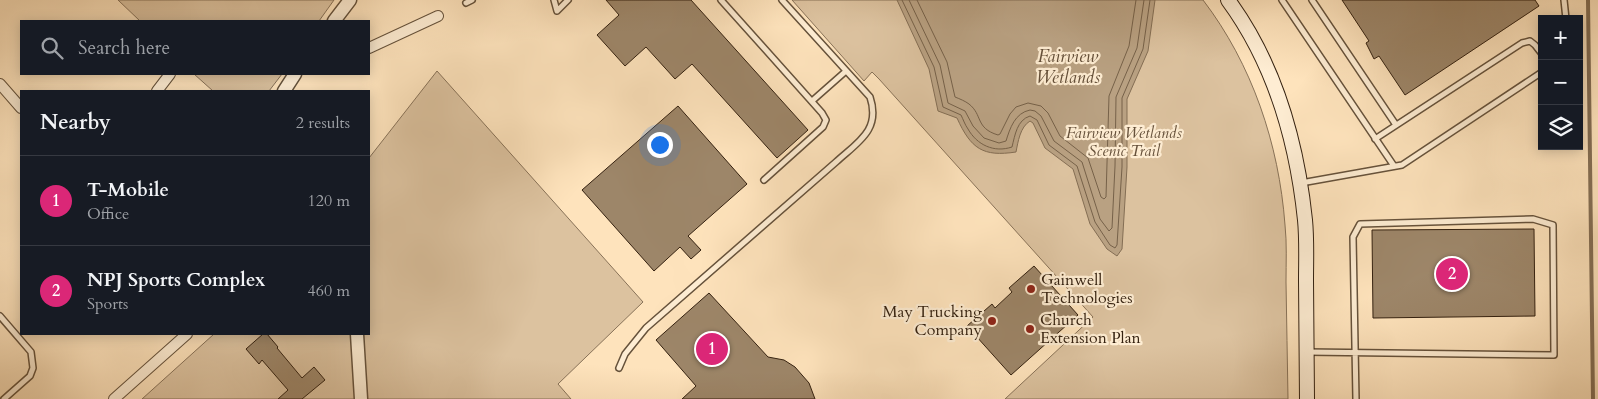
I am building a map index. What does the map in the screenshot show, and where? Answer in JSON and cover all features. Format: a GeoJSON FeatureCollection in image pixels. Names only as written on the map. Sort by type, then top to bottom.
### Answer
{"type":"FeatureCollection","features":[{"type":"Feature","properties":{"kind":"main road"},"geometry":{"type":"LineString","coordinates":[[1228,0],[1248,32],[1270,76],[1288,124],[1301,183],[1305,223],[1307,399]]}},
{"type":"Feature","properties":{"kind":"street"},"geometry":{"type":"LineString","coordinates":[[335,20],[350,0]]}},
{"type":"Feature","properties":{"kind":"street"},"geometry":{"type":"LineString","coordinates":[[370,48],[438,16]]}},
{"type":"Feature","properties":{"kind":"street"},"geometry":{"type":"LineString","coordinates":[[158,90],[169,75]]}},
{"type":"Feature","properties":{"kind":"street"},"geometry":{"type":"LineString","coordinates":[[285,90],[294,75]]}},
{"type":"Feature","properties":{"kind":"street"},"geometry":{"type":"LineString","coordinates":[[0,84],[20,107]]}},
{"type":"Feature","properties":{"kind":"street"},"geometry":{"type":"LineString","coordinates":[[114,399],[186,335]]}},
{"type":"Feature","properties":{"kind":"street"},"geometry":{"type":"LineString","coordinates":[[356,335],[361,399]]}},
{"type":"Feature","properties":{"kind":"lane"},"geometry":{"type":"LineString","coordinates":[[466,3],[472,0]]}},
{"type":"Feature","properties":{"kind":"lane"},"geometry":{"type":"LineString","coordinates":[[554,0],[557,11],[568,0]]}},
{"type":"Feature","properties":{"kind":"lane"},"geometry":{"type":"LineString","coordinates":[[720,0],[812,101],[826,120],[823,127],[764,180]]}},
{"type":"Feature","properties":{"kind":"lane"},"geometry":{"type":"LineString","coordinates":[[619,368],[625,354],[646,328],[864,137],[870,128],[873,119],[873,108],[870,97],[782,0]]}},
{"type":"Feature","properties":{"kind":"lane"},"geometry":{"type":"LineString","coordinates":[[1282,0],[1394,166]]}},
{"type":"Feature","properties":{"kind":"lane"},"geometry":{"type":"LineString","coordinates":[[1312,0],[1396,125]]}},
{"type":"Feature","properties":{"kind":"lane"},"geometry":{"type":"LineString","coordinates":[[1564,0],[1566,15]]}},
{"type":"Feature","properties":{"kind":"lane"},"geometry":{"type":"LineString","coordinates":[[1375,139],[1522,43],[1530,41],[1538,49]]}},
{"type":"Feature","properties":{"kind":"lane"},"geometry":{"type":"LineString","coordinates":[[812,101],[846,71]]}},
{"type":"Feature","properties":{"kind":"lane"},"geometry":{"type":"LineString","coordinates":[[1301,183],[1402,164],[1538,75]]}},
{"type":"Feature","properties":{"kind":"lane"},"geometry":{"type":"LineString","coordinates":[[1306,352],[1355,353],[1554,355],[1552,226],[1533,219],[1360,224],[1354,237],[1355,353],[1356,399]]}},
{"type":"Feature","properties":{"kind":"lane"},"geometry":{"type":"LineString","coordinates":[[0,316],[31,352],[33,368],[30,376],[4,399]]}},
{"type":"Feature","properties":{"kind":"green space"},"geometry":{"type":"Polygon","coordinates":[[[118,0],[334,0],[320,20],[139,20],[118,0]]]}},
{"type":"Feature","properties":{"kind":"green space","name":"Fairview Wetlands Scenic Trail"},"geometry":{"type":"Polygon","coordinates":[[[792,0],[1203,0],[1236,51],[1249,78],[1260,106],[1277,165],[1286,239],[1288,399],[1005,399],[1093,317],[879,79],[872,72],[864,81],[792,0]]]}},
{"type":"Feature","properties":{"kind":"green space"},"geometry":{"type":"Polygon","coordinates":[[[437,71],[643,302],[558,384],[571,399],[142,399],[213,335],[370,335],[370,157],[437,71]]]}},
{"type":"Feature","properties":{"kind":"green space"},"geometry":{"type":"Polygon","coordinates":[[[195,75],[281,75],[270,90],[212,90],[195,75]]]}},
{"type":"Feature","properties":{"kind":"water","name":"Fairview Wetlands"},"geometry":{"type":"Polygon","coordinates":[[[897,0],[1155,0],[1148,51],[1127,99],[1127,167],[1122,249],[1117,256],[1107,249],[1090,224],[1073,169],[1045,148],[1033,123],[1030,121],[1024,127],[1016,152],[987,152],[973,144],[962,129],[957,118],[938,111],[929,69],[897,0]]]}},
{"type":"Feature","properties":{"kind":"building"},"geometry":{"type":"Polygon","coordinates":[[[606,0],[691,0],[808,130],[777,158],[692,64],[675,79],[646,47],[625,66],[597,35],[619,15],[606,0]]]}},
{"type":"Feature","properties":{"kind":"building"},"geometry":{"type":"Polygon","coordinates":[[[1342,0],[1535,0],[1539,6],[1405,95],[1379,56],[1374,59],[1366,43],[1369,41],[1342,0]]]}},
{"type":"Feature","properties":{"kind":"building"},"geometry":{"type":"Polygon","coordinates":[[[678,106],[747,184],[688,236],[701,250],[691,259],[680,247],[654,271],[582,190],[678,106]]]}},
{"type":"Feature","properties":{"kind":"building"},"geometry":{"type":"Polygon","coordinates":[[[1534,229],[1535,316],[1373,318],[1372,230],[1534,229]]]}},
{"type":"Feature","properties":{"kind":"building"},"geometry":{"type":"Polygon","coordinates":[[[1034,266],[1078,315],[1011,375],[967,326],[992,304],[995,308],[1012,292],[1009,288],[1034,266]]]}},
{"type":"Feature","properties":{"kind":"building"},"geometry":{"type":"Polygon","coordinates":[[[709,293],[768,357],[784,360],[795,367],[809,383],[815,399],[682,399],[696,386],[656,340],[709,293]]]}},
{"type":"Feature","properties":{"kind":"building"},"geometry":{"type":"Polygon","coordinates":[[[262,335],[268,335],[302,378],[314,367],[325,380],[302,399],[278,399],[288,390],[262,360],[259,364],[246,349],[262,335]]]}},
{"type":"Feature","properties":{"kind":"waterway"},"geometry":{"type":"LineString","coordinates":[[1588,0],[1593,399]]}},
{"type":"Feature","properties":{"kind":"place","name":"NPJ Sports Complex"},"geometry":{"type":"Point","coordinates":[1452,274]}},
{"type":"Feature","properties":{"kind":"place","name":"Gainwell Technologies"},"geometry":{"type":"Point","coordinates":[1031,289]}},
{"type":"Feature","properties":{"kind":"place","name":"May Trucking Company"},"geometry":{"type":"Point","coordinates":[992,321]}},
{"type":"Feature","properties":{"kind":"place","name":"Church Extension Plan"},"geometry":{"type":"Point","coordinates":[1030,329]}},
{"type":"Feature","properties":{"kind":"place","name":"T-Mobile"},"geometry":{"type":"Point","coordinates":[712,349]}}]}
